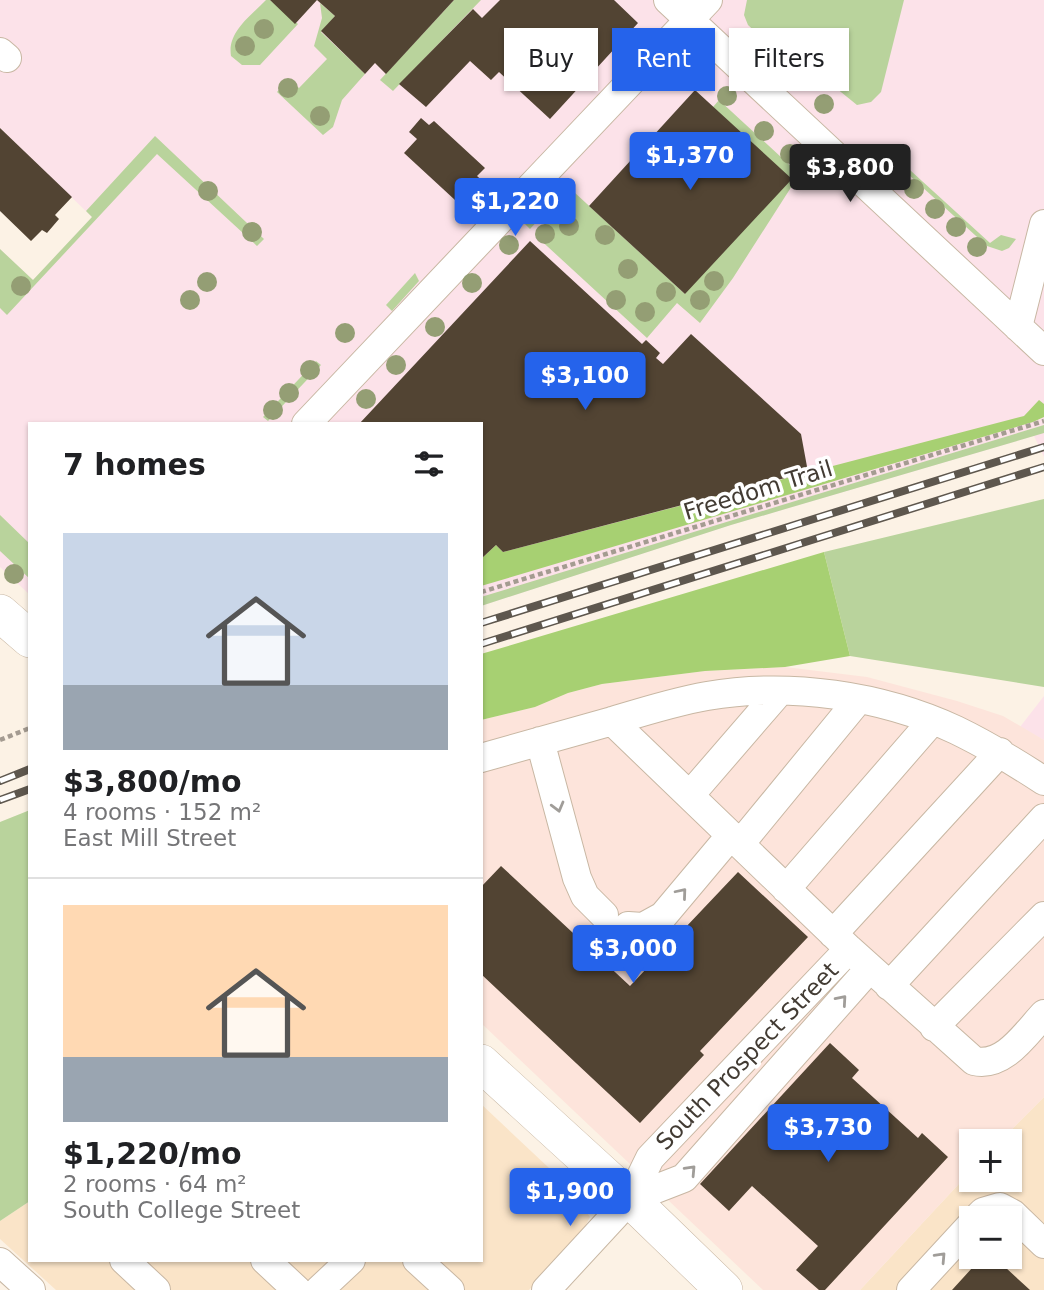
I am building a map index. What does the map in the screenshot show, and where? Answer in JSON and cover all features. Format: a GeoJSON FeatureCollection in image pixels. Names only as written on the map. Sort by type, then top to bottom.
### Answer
{"type":"FeatureCollection","features":[{"type":"Feature","properties":{"kind":"main road"},"geometry":{"type":"LineString","coordinates":[[0,613],[28,637]]}},
{"type":"Feature","properties":{"kind":"main road"},"geometry":{"type":"LineString","coordinates":[[483,1065],[630,1199],[724,1290]]}},
{"type":"Feature","properties":{"kind":"street"},"geometry":{"type":"LineString","coordinates":[[668,0],[699,10],[1044,351]]}},
{"type":"Feature","properties":{"kind":"street"},"geometry":{"type":"LineString","coordinates":[[308,422],[699,10]]}},
{"type":"Feature","properties":{"kind":"street"},"geometry":{"type":"LineString","coordinates":[[1018,327],[1044,224]]}},
{"type":"Feature","properties":{"kind":"street"},"geometry":{"type":"LineString","coordinates":[[690,795],[779,692]]}},
{"type":"Feature","properties":{"kind":"street"},"geometry":{"type":"LineString","coordinates":[[483,757],[660,705],[709,695],[810,692],[859,699],[932,721],[999,752],[1044,781]]}},
{"type":"Feature","properties":{"kind":"street"},"geometry":{"type":"LineString","coordinates":[[540,741],[577,878],[585,896],[616,920],[643,927],[663,916],[735,840],[859,699]]}},
{"type":"Feature","properties":{"kind":"street"},"geometry":{"type":"LineString","coordinates":[[612,721],[841,942],[974,1061],[994,1061],[1004,1055],[1044,1014]]}},
{"type":"Feature","properties":{"kind":"street"},"geometry":{"type":"LineString","coordinates":[[786,889],[932,721]]}},
{"type":"Feature","properties":{"kind":"street","name":"South Prospect Street"},"geometry":{"type":"LineString","coordinates":[[630,1199],[650,1158],[841,942],[999,752]]}},
{"type":"Feature","properties":{"kind":"street","name":"South Prospect Street"},"geometry":{"type":"LineString","coordinates":[[630,1199],[684,1178],[879,977],[1044,818]]}},
{"type":"Feature","properties":{"kind":"street"},"geometry":{"type":"LineString","coordinates":[[934,1027],[1044,916]]}},
{"type":"Feature","properties":{"kind":"street"},"geometry":{"type":"LineString","coordinates":[[546,1290],[630,1199]]}},
{"type":"Feature","properties":{"kind":"street"},"geometry":{"type":"LineString","coordinates":[[1022,1223],[1044,1244]]}},
{"type":"Feature","properties":{"kind":"street"},"geometry":{"type":"LineString","coordinates":[[911,1290],[959,1238]]}},
{"type":"Feature","properties":{"kind":"street"},"geometry":{"type":"LineString","coordinates":[[0,1262],[30,1290]]}},
{"type":"Feature","properties":{"kind":"street"},"geometry":{"type":"LineString","coordinates":[[126,1262],[156,1290]]}},
{"type":"Feature","properties":{"kind":"street"},"geometry":{"type":"LineString","coordinates":[[267,1262],[297,1290]]}},
{"type":"Feature","properties":{"kind":"street"},"geometry":{"type":"LineString","coordinates":[[319,1290],[349,1262]]}},
{"type":"Feature","properties":{"kind":"street"},"geometry":{"type":"LineString","coordinates":[[419,1262],[450,1290]]}},
{"type":"Feature","properties":{"kind":"path","name":"Freedom Trail"},"geometry":{"type":"LineString","coordinates":[[483,591],[1044,421]]}},
{"type":"Feature","properties":{"kind":"path"},"geometry":{"type":"LineString","coordinates":[[0,740],[28,729]]}},
{"type":"Feature","properties":{"kind":"shaded area"},"geometry":{"type":"Polygon","coordinates":[[[0,0],[1044,0],[1044,457],[1034,436],[731,525],[483,605],[483,422],[28,422],[28,593],[0,567],[0,249],[33,280],[92,217],[0,128],[0,0]]]}},
{"type":"Feature","properties":{"kind":"shaded area"},"geometry":{"type":"Polygon","coordinates":[[[785,667],[867,677],[1003,716],[1044,740],[1044,1097],[1012,1129],[959,1129],[959,1184],[860,1290],[763,1290],[483,1025],[483,720],[535,707],[568,693],[602,684],[705,671],[785,667]]]}},
{"type":"Feature","properties":{"kind":"shaded area"},"geometry":{"type":"Polygon","coordinates":[[[1044,696],[1044,740],[1020,727],[1044,696]]]}},
{"type":"Feature","properties":{"kind":"shaded area"},"geometry":{"type":"Polygon","coordinates":[[[1044,1097],[1044,1290],[860,1290],[959,1184],[959,1192],[1022,1192],[1022,1129],[1012,1129],[1044,1097]]]}},
{"type":"Feature","properties":{"kind":"shaded area"},"geometry":{"type":"Polygon","coordinates":[[[483,1106],[565,1183],[590,1217],[580,1236],[529,1290],[56,1290],[0,1239],[0,1221],[28,1202],[28,1262],[483,1262],[483,1106]]]}},
{"type":"Feature","properties":{"kind":"green space"},"geometry":{"type":"Polygon","coordinates":[[[266,0],[270,0],[298,24],[260,65],[242,65],[231,56],[233,39],[241,25],[266,0]]]}},
{"type":"Feature","properties":{"kind":"green space"},"geometry":{"type":"Polygon","coordinates":[[[454,0],[481,0],[393,91],[380,80],[454,0]]]}},
{"type":"Feature","properties":{"kind":"green space"},"geometry":{"type":"Polygon","coordinates":[[[747,0],[904,0],[881,92],[871,102],[857,105],[840,91],[849,91],[849,28],[751,28],[744,15],[747,0]]]}},
{"type":"Feature","properties":{"kind":"green space"},"geometry":{"type":"Polygon","coordinates":[[[320,3],[335,16],[321,32],[365,74],[342,100],[333,127],[323,135],[277,92],[288,79],[299,88],[327,59],[314,46],[322,18],[320,3]]]}},
{"type":"Feature","properties":{"kind":"green space"},"geometry":{"type":"Polygon","coordinates":[[[719,100],[795,170],[797,178],[733,278],[700,323],[677,303],[647,338],[535,235],[574,192],[685,294],[713,107],[719,100]]]}},
{"type":"Feature","properties":{"kind":"green space"},"geometry":{"type":"Polygon","coordinates":[[[155,136],[264,239],[257,246],[157,154],[7,315],[0,308],[0,249],[33,280],[92,217],[86,211],[155,136]]]}},
{"type":"Feature","properties":{"kind":"green space"},"geometry":{"type":"Polygon","coordinates":[[[888,150],[990,243],[1001,235],[1016,239],[1009,248],[1002,251],[987,246],[887,155],[888,150]]]}},
{"type":"Feature","properties":{"kind":"green space"},"geometry":{"type":"Polygon","coordinates":[[[550,197],[557,200],[530,229],[524,223],[550,197]]]}},
{"type":"Feature","properties":{"kind":"green space"},"geometry":{"type":"Polygon","coordinates":[[[415,273],[419,281],[392,311],[386,305],[415,273]]]}},
{"type":"Feature","properties":{"kind":"green space"},"geometry":{"type":"Polygon","coordinates":[[[316,361],[321,365],[268,421],[263,417],[316,361]]]}},
{"type":"Feature","properties":{"kind":"green space"},"geometry":{"type":"Polygon","coordinates":[[[1039,400],[1044,404],[1044,417],[1033,422],[483,585],[483,557],[496,545],[503,552],[1024,416],[1039,400]]]}},
{"type":"Feature","properties":{"kind":"green space"},"geometry":{"type":"Polygon","coordinates":[[[1044,425],[1044,433],[731,525],[483,605],[483,596],[1044,425]]]}},
{"type":"Feature","properties":{"kind":"green space"},"geometry":{"type":"Polygon","coordinates":[[[1044,499],[1044,687],[850,656],[824,552],[1044,499]]]}},
{"type":"Feature","properties":{"kind":"green space"},"geometry":{"type":"Polygon","coordinates":[[[0,515],[28,542],[28,577],[0,551],[0,515]]]}},
{"type":"Feature","properties":{"kind":"green space"},"geometry":{"type":"Polygon","coordinates":[[[824,552],[850,656],[785,667],[705,671],[602,684],[568,693],[535,707],[483,720],[483,653],[824,552]]]}},
{"type":"Feature","properties":{"kind":"green space"},"geometry":{"type":"Polygon","coordinates":[[[28,811],[28,1202],[0,1221],[0,822],[28,811]]]}},
{"type":"Feature","properties":{"kind":"building"},"geometry":{"type":"Polygon","coordinates":[[[270,0],[317,0],[295,24],[270,0]]]}},
{"type":"Feature","properties":{"kind":"building"},"geometry":{"type":"Polygon","coordinates":[[[317,0],[454,0],[386,74],[375,63],[365,74],[321,31],[335,16],[317,0]]]}},
{"type":"Feature","properties":{"kind":"building"},"geometry":{"type":"Polygon","coordinates":[[[500,0],[614,0],[638,23],[633,28],[612,28],[612,51],[598,67],[598,28],[504,28],[504,77],[499,72],[491,80],[470,61],[426,107],[399,84],[473,9],[482,18],[500,0]]]}},
{"type":"Feature","properties":{"kind":"building"},"geometry":{"type":"Polygon","coordinates":[[[520,91],[576,91],[550,119],[520,91]]]}},
{"type":"Feature","properties":{"kind":"building"},"geometry":{"type":"Polygon","coordinates":[[[694,91],[792,179],[685,294],[589,206],[694,91]]]}},
{"type":"Feature","properties":{"kind":"building"},"geometry":{"type":"Polygon","coordinates":[[[421,118],[429,125],[434,121],[485,168],[477,176],[487,185],[472,201],[462,192],[455,200],[404,153],[417,139],[409,132],[421,118]]]}},
{"type":"Feature","properties":{"kind":"building"},"geometry":{"type":"Polygon","coordinates":[[[0,128],[72,197],[55,215],[59,219],[47,233],[42,230],[31,241],[0,211],[0,128]]]}},
{"type":"Feature","properties":{"kind":"building"},"geometry":{"type":"Polygon","coordinates":[[[530,241],[642,344],[646,340],[660,353],[656,358],[663,364],[691,334],[801,434],[808,472],[503,552],[496,545],[483,557],[483,422],[361,422],[530,241]]]}},
{"type":"Feature","properties":{"kind":"building"},"geometry":{"type":"Polygon","coordinates":[[[501,866],[630,986],[738,872],[808,937],[700,1051],[704,1055],[640,1123],[483,976],[483,885],[501,866]]]}},
{"type":"Feature","properties":{"kind":"building"},"geometry":{"type":"Polygon","coordinates":[[[830,1043],[859,1070],[852,1078],[918,1138],[922,1133],[948,1157],[825,1290],[819,1290],[796,1270],[818,1246],[752,1186],[729,1211],[700,1184],[830,1043]]]}},
{"type":"Feature","properties":{"kind":"building"},"geometry":{"type":"Polygon","coordinates":[[[971,1269],[1007,1269],[1030,1290],[952,1290],[971,1269]]]}},
{"type":"Feature","properties":{"kind":"railway"},"geometry":{"type":"LineString","coordinates":[[483,622],[1044,447]]}},
{"type":"Feature","properties":{"kind":"railway"},"geometry":{"type":"LineString","coordinates":[[483,643],[1044,467]]}},
{"type":"Feature","properties":{"kind":"railway"},"geometry":{"type":"LineString","coordinates":[[0,781],[28,770]]}},
{"type":"Feature","properties":{"kind":"railway"},"geometry":{"type":"LineString","coordinates":[[0,800],[28,790]]}}]}
